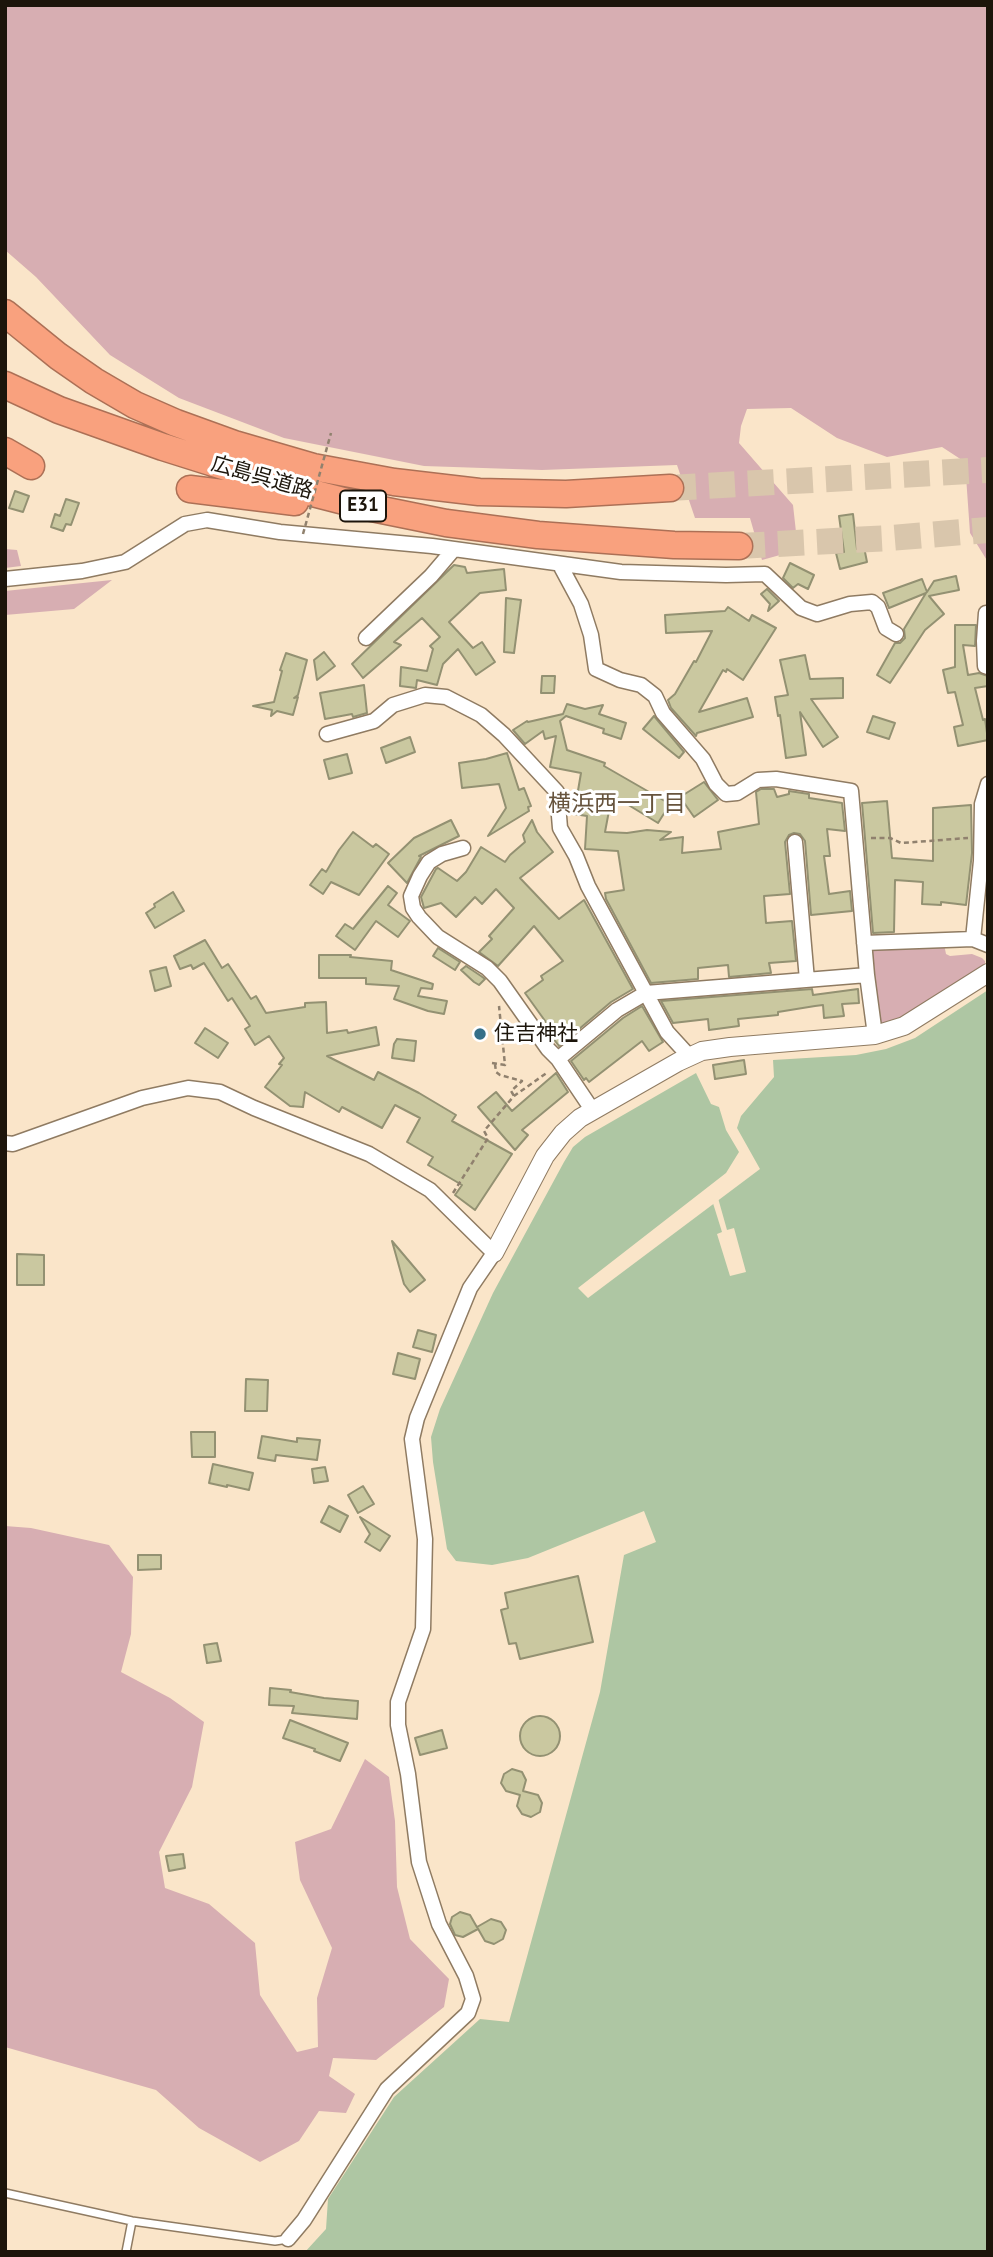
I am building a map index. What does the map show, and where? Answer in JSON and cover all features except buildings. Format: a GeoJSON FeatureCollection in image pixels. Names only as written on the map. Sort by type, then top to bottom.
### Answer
{"type":"FeatureCollection","features":[{"type":"Feature","properties":{"kind":"highway","name":"広島呉道路"},"geometry":{"type":"LineString","coordinates":[[5,313],[67,362],[135,405],[176,424],[313,467],[394,482],[479,492],[566,494],[670,488]]}},
{"type":"Feature","properties":{"kind":"highway","name":"広島呉道路"},"geometry":{"type":"LineString","coordinates":[[5,385],[60,410],[225,468],[367,507],[446,523],[606,541],[739,546]]}},
{"type":"Feature","properties":{"kind":"highway"},"geometry":{"type":"LineString","coordinates":[[5,451],[31,466]]}},
{"type":"Feature","properties":{"kind":"highway"},"geometry":{"type":"LineString","coordinates":[[190,489],[446,523]]}},
{"type":"Feature","properties":{"kind":"street"},"geometry":{"type":"LineString","coordinates":[[5,579],[82,571],[125,562],[185,524],[207,520],[621,572],[765,574],[801,608],[817,614],[850,604],[872,602],[878,607],[886,628],[896,634]]}},
{"type":"Feature","properties":{"kind":"street"},"geometry":{"type":"LineString","coordinates":[[366,638],[431,576],[454,549]]}},
{"type":"Feature","properties":{"kind":"street"},"geometry":{"type":"LineString","coordinates":[[560,565],[581,604],[592,635],[596,669],[620,680],[641,685],[655,696],[663,713],[703,760],[716,784],[726,794],[737,793],[758,780],[776,779],[851,791],[875,1035]]}},
{"type":"Feature","properties":{"kind":"street"},"geometry":{"type":"LineString","coordinates":[[986,613],[984,641],[985,666],[988,667]]}},
{"type":"Feature","properties":{"kind":"street"},"geometry":{"type":"LineString","coordinates":[[327,734],[374,721],[393,705],[425,695],[446,697],[481,715],[557,792],[560,828],[576,856],[588,886],[667,1032],[689,1056]]}},
{"type":"Feature","properties":{"kind":"street"},"geometry":{"type":"LineString","coordinates":[[972,939],[982,804],[988,784]]}},
{"type":"Feature","properties":{"kind":"street"},"geometry":{"type":"LineString","coordinates":[[795,842],[807,980]]}},
{"type":"Feature","properties":{"kind":"street"},"geometry":{"type":"LineString","coordinates":[[463,848],[442,854],[429,862],[411,896],[413,908],[438,937],[487,968],[500,981],[593,1111]]}},
{"type":"Feature","properties":{"kind":"street"},"geometry":{"type":"LineString","coordinates":[[864,943],[972,939],[988,945]]}},
{"type":"Feature","properties":{"kind":"street"},"geometry":{"type":"LineString","coordinates":[[288,2239],[304,2220],[387,2089],[468,2013],[473,1999],[466,1976],[439,1924],[419,1862],[408,1774],[398,1725],[398,1702],[423,1629],[425,1539],[412,1439],[417,1418],[470,1288],[494,1253],[545,1156],[580,1118],[689,1056],[730,1047],[875,1035],[904,1026],[988,973]]}},
{"type":"Feature","properties":{"kind":"street"},"geometry":{"type":"LineString","coordinates":[[559,1061],[617,1010],[646,993],[867,975]]}},
{"type":"Feature","properties":{"kind":"street"},"geometry":{"type":"LineString","coordinates":[[5,1143],[13,1144],[142,1098],[188,1088],[220,1091],[254,1108],[369,1154],[430,1191],[494,1253]]}},
{"type":"Feature","properties":{"kind":"lane"},"geometry":{"type":"LineString","coordinates":[[5,2193],[132,2221],[275,2241],[288,2239]]}},
{"type":"Feature","properties":{"kind":"lane"},"geometry":{"type":"LineString","coordinates":[[127,2252],[132,2221]]}},
{"type":"Feature","properties":{"kind":"path"},"geometry":{"type":"LineString","coordinates":[[303,534],[331,433]]}},
{"type":"Feature","properties":{"kind":"path"},"geometry":{"type":"LineString","coordinates":[[855,839],[890,838],[901,843],[981,837]]}},
{"type":"Feature","properties":{"kind":"path"},"geometry":{"type":"LineString","coordinates":[[506,991],[499,1005],[505,1065],[494,1064],[500,1075],[522,1080],[511,1091],[514,1096]]}},
{"type":"Feature","properties":{"kind":"path"},"geometry":{"type":"LineString","coordinates":[[446,1205],[488,1139],[484,1131],[514,1096],[559,1061]]}},
{"type":"Feature","properties":{"kind":"shaded area"},"geometry":{"type":"Polygon","coordinates":[[[5,5],[988,5],[988,562],[970,533],[965,462],[942,447],[887,457],[837,438],[791,408],[747,409],[741,426],[739,443],[793,505],[798,550],[762,560],[750,518],[695,518],[677,465],[542,470],[424,466],[284,438],[179,398],[110,355],[36,277],[5,250],[5,5]]]}},
{"type":"Feature","properties":{"kind":"shaded area"},"geometry":{"type":"Polygon","coordinates":[[[5,549],[17,550],[21,566],[5,568],[5,549]]]}},
{"type":"Feature","properties":{"kind":"shaded area"},"geometry":{"type":"Polygon","coordinates":[[[112,580],[74,609],[5,615],[5,591],[112,580]]]}},
{"type":"Feature","properties":{"kind":"shaded area"},"geometry":{"type":"Polygon","coordinates":[[[944,944],[946,954],[972,954],[985,961],[985,967],[943,1000],[876,1029],[870,946],[944,944]]]}},
{"type":"Feature","properties":{"kind":"shaded area"},"geometry":{"type":"Polygon","coordinates":[[[988,990],[988,2252],[305,2252],[326,2229],[328,2199],[394,2097],[480,2019],[509,2022],[600,1692],[624,1555],[656,1542],[644,1511],[528,1558],[492,1565],[456,1561],[447,1549],[431,1437],[440,1409],[493,1293],[564,1162],[573,1147],[585,1137],[696,1073],[711,1104],[719,1107],[726,1130],[739,1152],[726,1173],[578,1288],[588,1298],[760,1169],[737,1128],[741,1116],[774,1077],[773,1060],[856,1055],[886,1049],[915,1038],[988,990]]]}},
{"type":"Feature","properties":{"kind":"shaded area"},"geometry":{"type":"Polygon","coordinates":[[[5,1526],[31,1528],[109,1545],[133,1577],[131,1634],[121,1672],[170,1698],[204,1722],[192,1787],[159,1852],[165,1888],[209,1904],[255,1943],[260,1995],[297,2052],[318,2047],[317,1998],[332,1948],[300,1880],[295,1842],[331,1829],[365,1759],[389,1777],[395,1821],[397,1887],[410,1939],[449,1979],[444,2007],[376,2060],[333,2058],[329,2076],[355,2094],[346,2113],[319,2111],[299,2141],[260,2162],[199,2128],[156,2090],[5,2047],[5,1526]]]}},
{"type":"Feature","properties":{"kind":"pier"},"geometry":{"type":"Polygon","coordinates":[[[718,1198],[727,1230],[734,1228],[746,1272],[730,1276],[717,1234],[722,1232],[712,1200],[718,1198]]]}},
{"type":"Feature","properties":{"kind":"tunnel"},"geometry":{"type":"LineString","coordinates":[[670,488],[988,470]]}},
{"type":"Feature","properties":{"kind":"tunnel"},"geometry":{"type":"LineString","coordinates":[[739,546],[988,530]]}},
{"type":"Feature","properties":{"kind":"place","name":"住吉神社"},"geometry":{"type":"Point","coordinates":[480,1034]}},
{"type":"Feature","properties":{"kind":"district","name":"横浜西一丁目"},"geometry":{"type":"Point","coordinates":[617,804]}}]}
